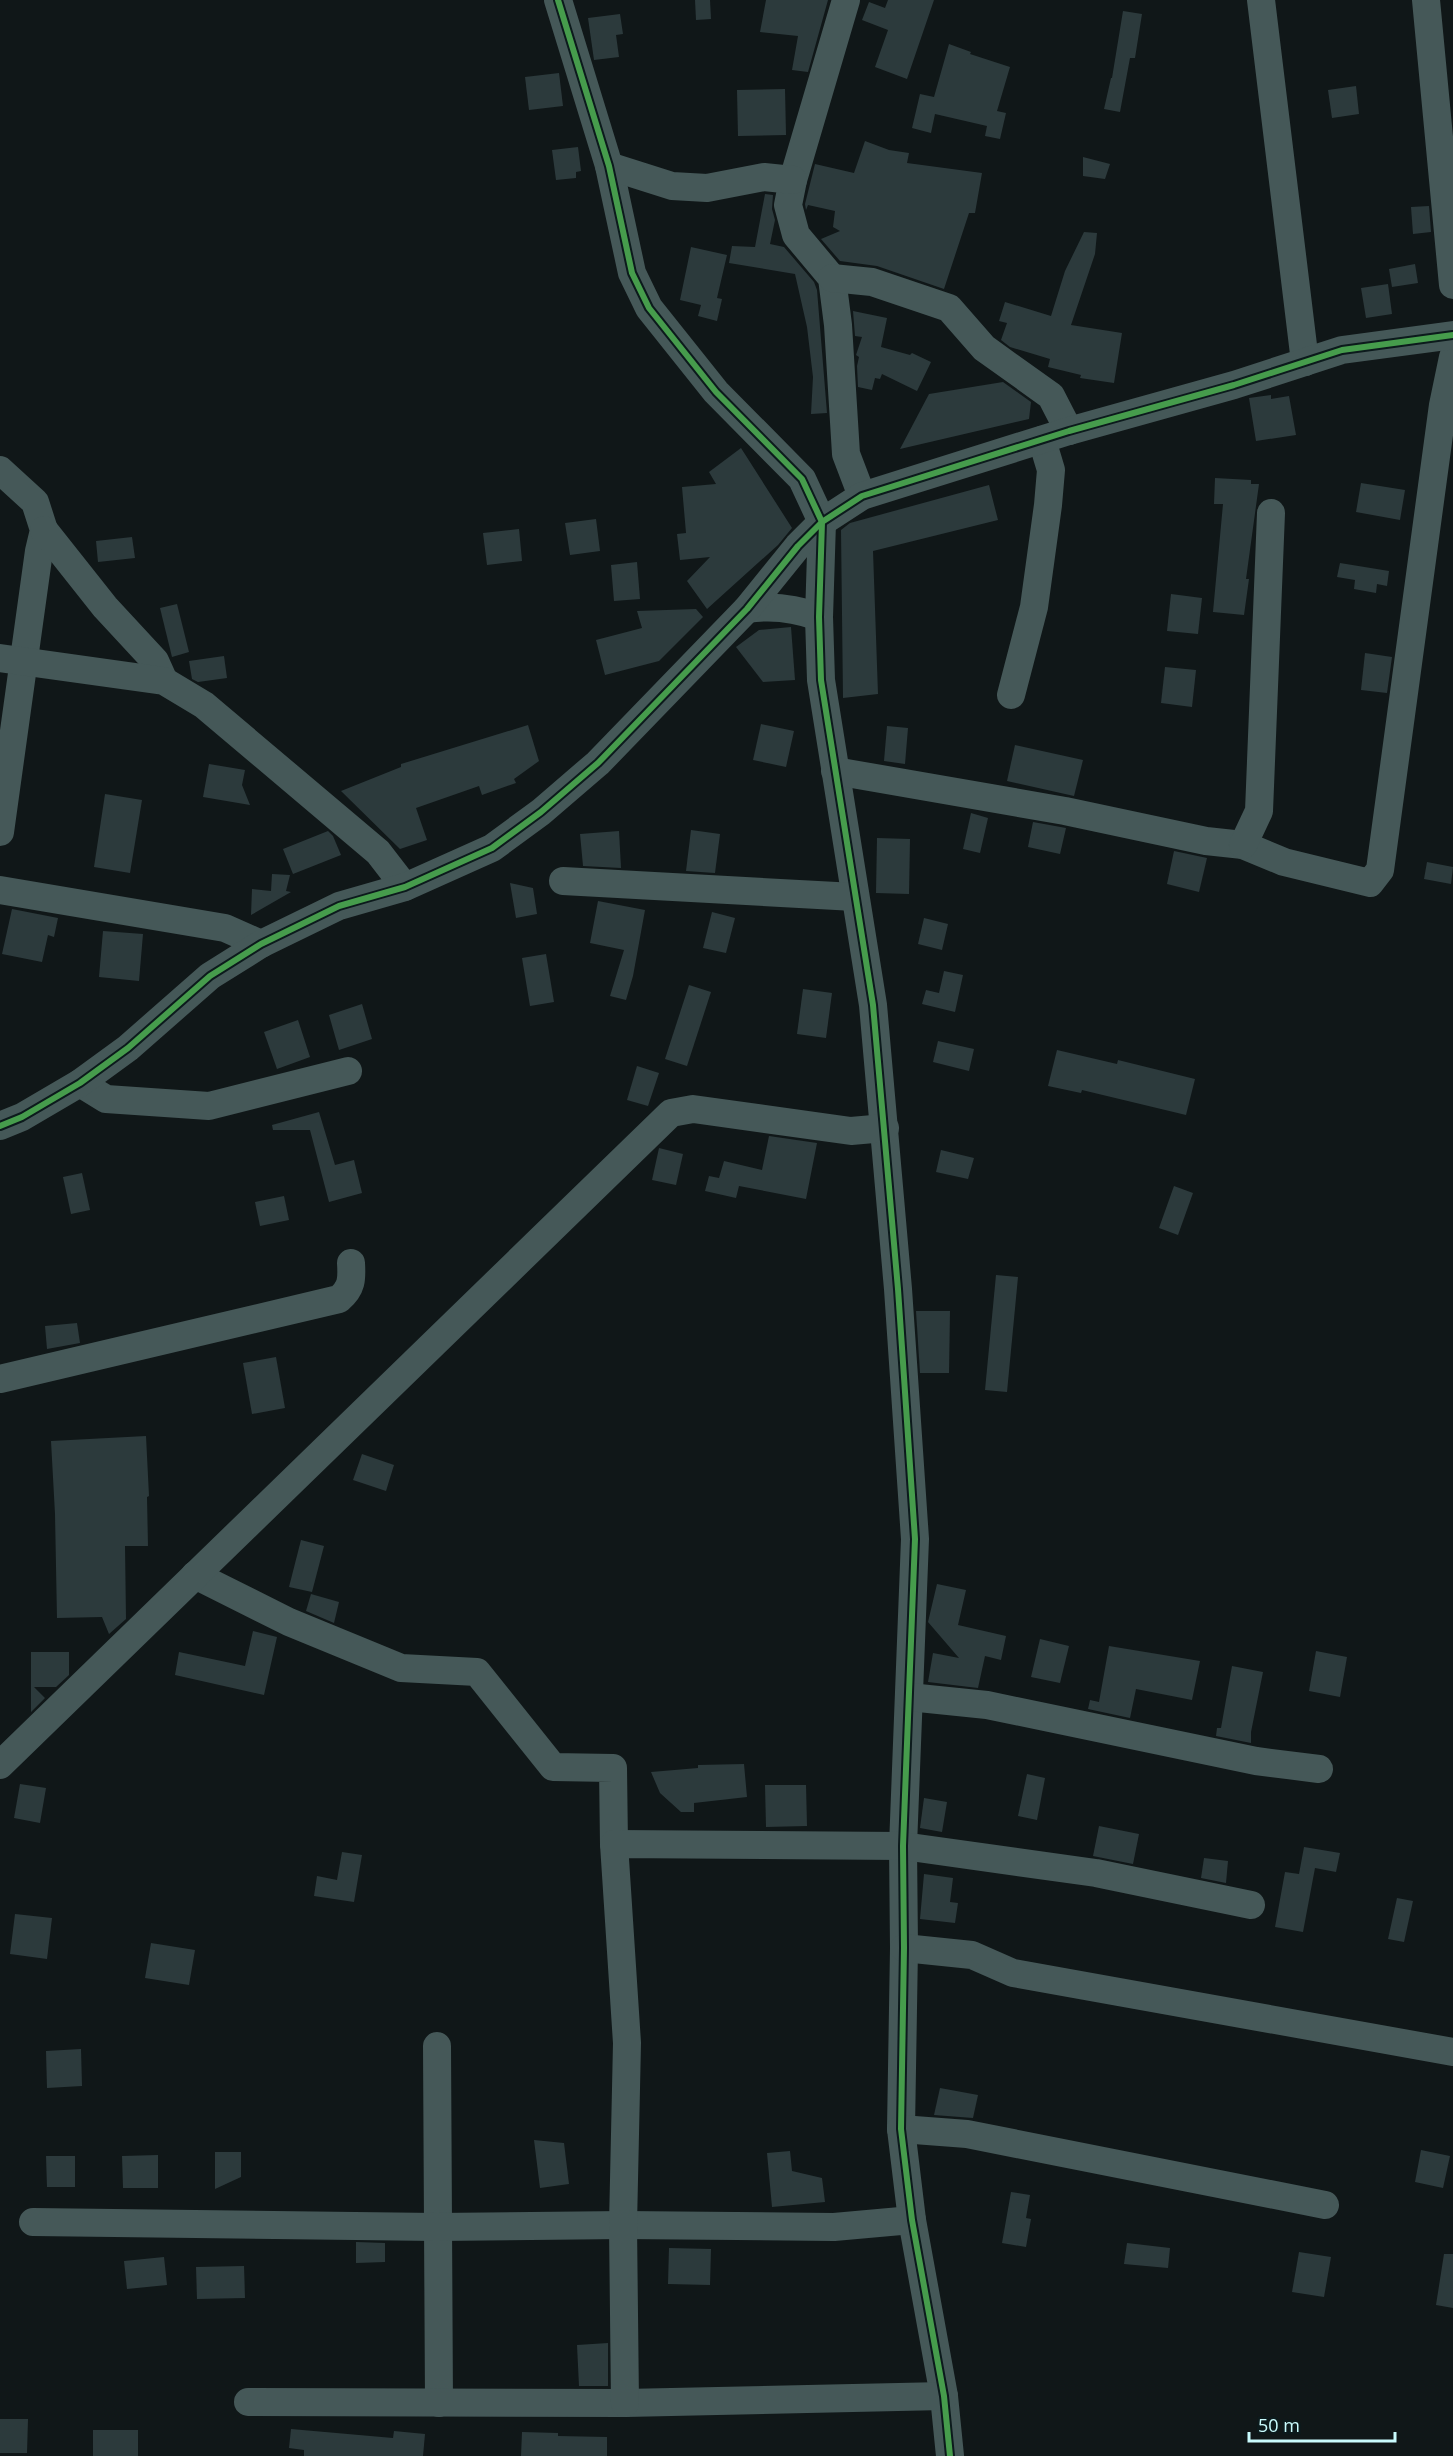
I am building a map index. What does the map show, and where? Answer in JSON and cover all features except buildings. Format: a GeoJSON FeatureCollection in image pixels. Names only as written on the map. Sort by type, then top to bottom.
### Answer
{"type":"FeatureCollection","features":[{"type":"Feature","properties":{"kind":"street"},"geometry":{"type":"LineString","coordinates":[[558,0],[609,166],[632,273],[649,308],[716,392],[802,479],[822,522],[819,617],[821,680],[873,1005],[885,1128],[915,1539],[903,1846],[901,2129],[912,2220],[944,2396],[950,2456]]}},
{"type":"Feature","properties":{"kind":"street"},"geometry":{"type":"LineString","coordinates":[[846,0],[793,180],[788,205],[796,235],[832,278],[838,325],[846,454],[862,496]]}},
{"type":"Feature","properties":{"kind":"street"},"geometry":{"type":"LineString","coordinates":[[1261,0],[1305,362]]}},
{"type":"Feature","properties":{"kind":"street"},"geometry":{"type":"LineString","coordinates":[[1426,0],[1453,285]]}},
{"type":"Feature","properties":{"kind":"street"},"geometry":{"type":"LineString","coordinates":[[609,166],[672,186],[707,188],[764,177],[793,180]]}},
{"type":"Feature","properties":{"kind":"street"},"geometry":{"type":"LineString","coordinates":[[832,278],[872,282],[949,308],[984,348],[1051,396],[1069,431]]}},
{"type":"Feature","properties":{"kind":"street"},"geometry":{"type":"LineString","coordinates":[[0,1126],[22,1117],[80,1083],[128,1048],[210,976],[261,944],[339,906],[405,887],[492,848],[541,812],[598,763],[747,609],[798,546],[822,522],[862,496],[1069,431],[1234,385],[1342,350],[1453,335]]}},
{"type":"Feature","properties":{"kind":"street"},"geometry":{"type":"LineString","coordinates":[[835,771],[1065,811],[1206,841],[1243,845],[1284,862],[1370,883],[1380,870],[1443,405],[1453,357]]}},
{"type":"Feature","properties":{"kind":"street"},"geometry":{"type":"LineString","coordinates":[[1011,695],[1034,607],[1048,505],[1051,470],[1042,440]]}},
{"type":"Feature","properties":{"kind":"street"},"geometry":{"type":"LineString","coordinates":[[0,470],[34,502],[44,530],[105,607],[155,661],[164,681]]}},
{"type":"Feature","properties":{"kind":"street"},"geometry":{"type":"LineString","coordinates":[[1243,845],[1259,811],[1271,513]]}},
{"type":"Feature","properties":{"kind":"street"},"geometry":{"type":"LineString","coordinates":[[0,832],[12,660],[44,530]]}},
{"type":"Feature","properties":{"kind":"street"},"geometry":{"type":"LineString","coordinates":[[747,609],[762,606],[791,608],[819,617]]}},
{"type":"Feature","properties":{"kind":"street"},"geometry":{"type":"LineString","coordinates":[[12,660],[164,681],[204,705],[378,852],[405,887]]}},
{"type":"Feature","properties":{"kind":"street"},"geometry":{"type":"LineString","coordinates":[[562,882],[855,897]]}},
{"type":"Feature","properties":{"kind":"street"},"geometry":{"type":"LineString","coordinates":[[0,890],[225,927],[261,944]]}},
{"type":"Feature","properties":{"kind":"street"},"geometry":{"type":"LineString","coordinates":[[80,1083],[106,1099],[209,1106],[348,1071]]}},
{"type":"Feature","properties":{"kind":"street"},"geometry":{"type":"LineString","coordinates":[[0,1765],[671,1113],[693,1109],[851,1131],[885,1128]]}},
{"type":"Feature","properties":{"kind":"street"},"geometry":{"type":"LineString","coordinates":[[0,1379],[339,1299],[348,1292],[352,1281],[351,1263]]}},
{"type":"Feature","properties":{"kind":"street"},"geometry":{"type":"LineString","coordinates":[[195,1575],[289,1622],[401,1668],[477,1672],[553,1767],[614,1768],[614,1844],[627,2043],[623,2225],[625,2403]]}},
{"type":"Feature","properties":{"kind":"street"},"geometry":{"type":"LineString","coordinates":[[909,1697],[987,1705],[1256,1761],[1319,1769]]}},
{"type":"Feature","properties":{"kind":"street"},"geometry":{"type":"LineString","coordinates":[[614,1844],[903,1846],[1096,1872],[1251,1905]]}},
{"type":"Feature","properties":{"kind":"street"},"geometry":{"type":"LineString","coordinates":[[904,1948],[972,1955],[1013,1973],[1453,2052]]}},
{"type":"Feature","properties":{"kind":"street"},"geometry":{"type":"LineString","coordinates":[[437,2046],[438,2403]]}},
{"type":"Feature","properties":{"kind":"street"},"geometry":{"type":"LineString","coordinates":[[901,2129],[967,2134],[1325,2205]]}},
{"type":"Feature","properties":{"kind":"street"},"geometry":{"type":"LineString","coordinates":[[33,2222],[436,2227],[623,2225],[834,2227],[912,2220]]}},
{"type":"Feature","properties":{"kind":"street"},"geometry":{"type":"LineString","coordinates":[[248,2403],[625,2403],[944,2396]]}},
{"type":"Feature","properties":{"kind":"cycle path"},"geometry":{"type":"LineString","coordinates":[[558,0],[609,166],[632,273],[649,308],[716,392],[802,479],[822,522],[819,617],[821,680],[873,1005],[898,1289],[915,1539],[903,1846],[901,2129],[912,2220],[944,2396],[950,2456]]}},
{"type":"Feature","properties":{"kind":"cycle path"},"geometry":{"type":"LineString","coordinates":[[0,1126],[22,1117],[80,1083],[128,1048],[210,976],[261,944],[339,906],[405,887],[492,848],[541,812],[598,763],[747,609],[798,546],[822,522],[862,496],[1069,431],[1234,385],[1342,350],[1453,335]]}}]}
